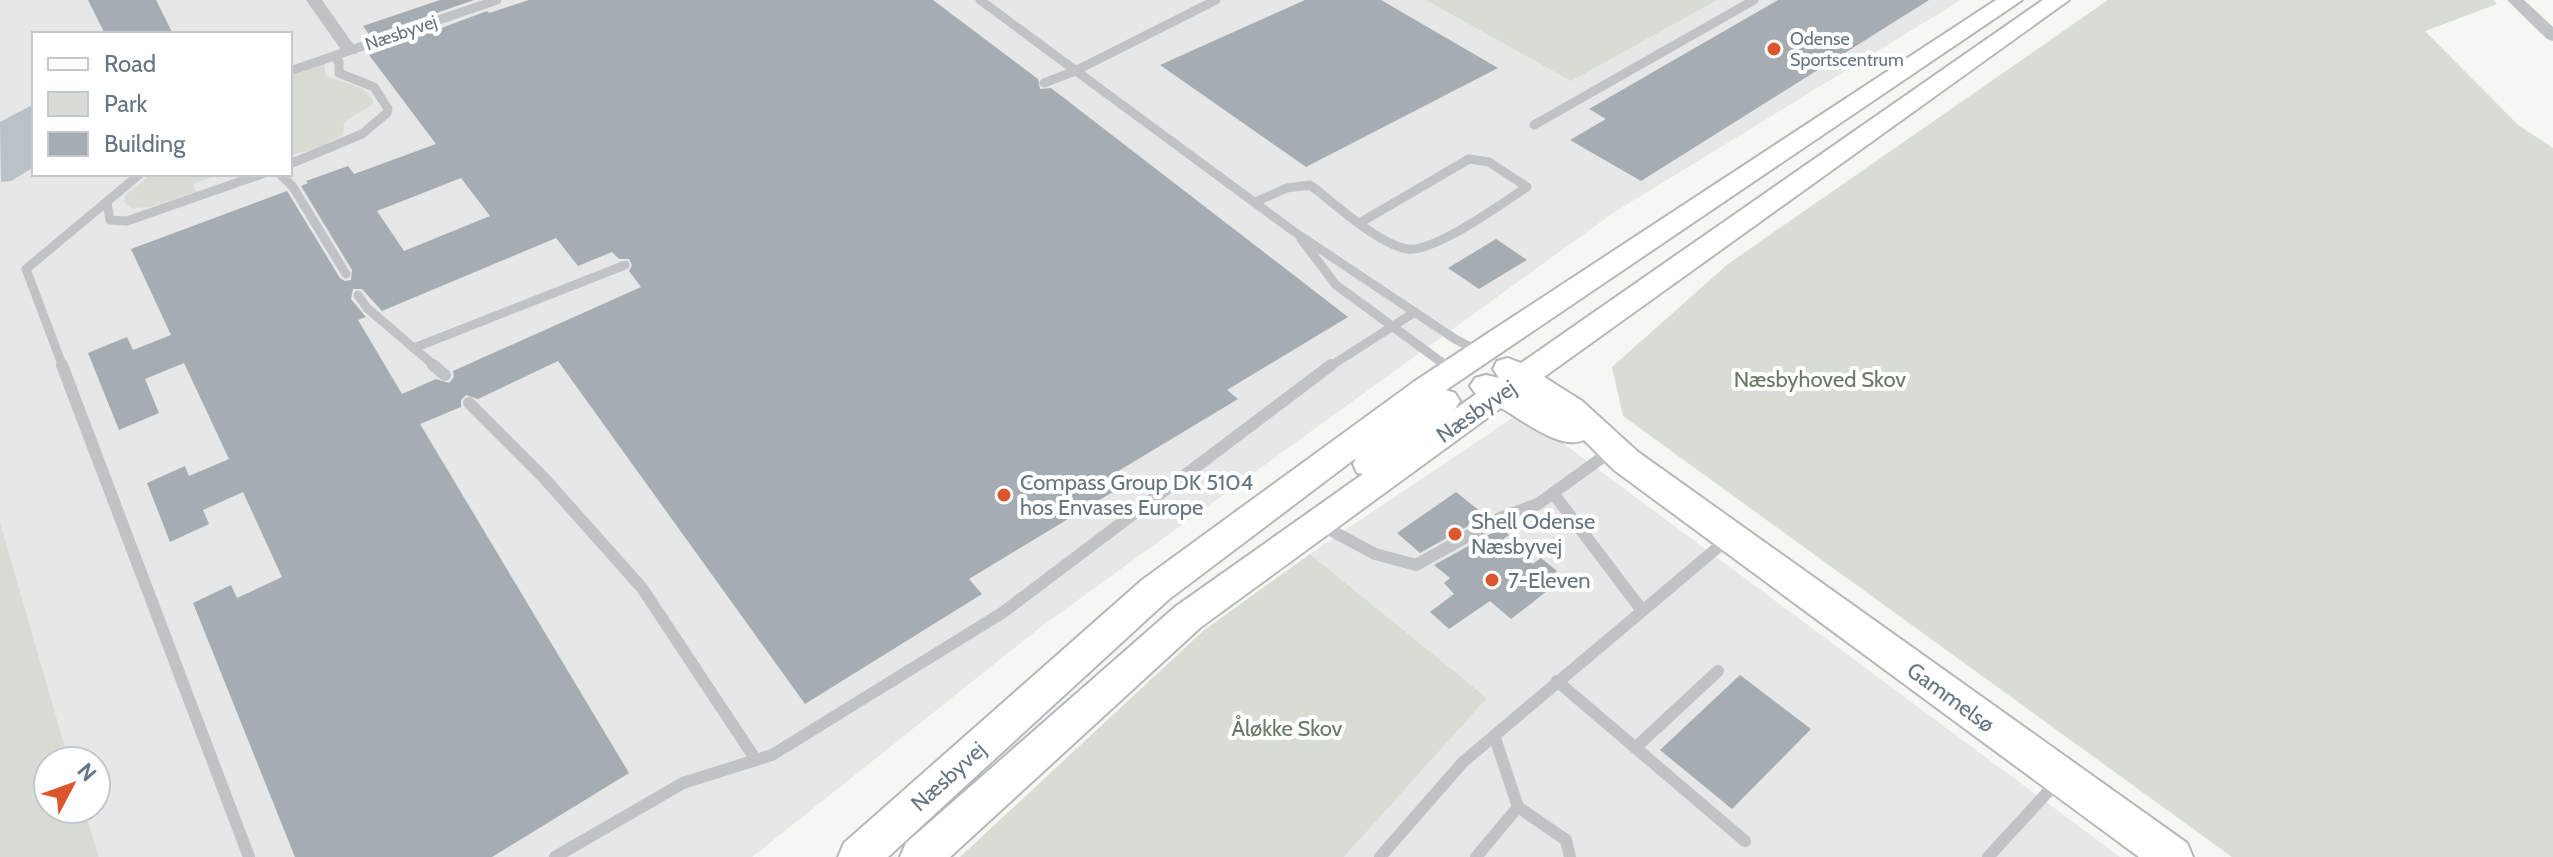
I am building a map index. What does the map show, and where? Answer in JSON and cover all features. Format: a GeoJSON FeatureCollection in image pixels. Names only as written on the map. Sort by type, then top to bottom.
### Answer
{"type":"FeatureCollection","features":[{"type":"Feature","properties":{"kind":"street"},"geometry":{"type":"LineString","coordinates":[[314,0],[342,53]]}},
{"type":"Feature","properties":{"kind":"street"},"geometry":{"type":"LineString","coordinates":[[1489,373],[1594,298],[1664,232],[2011,0]]}},
{"type":"Feature","properties":{"kind":"street","name":"Næsbyvej"},"geometry":{"type":"LineString","coordinates":[[859,857],[1155,590],[1489,373],[1674,268],[2058,0]]}},
{"type":"Feature","properties":{"kind":"street"},"geometry":{"type":"LineString","coordinates":[[2515,0],[2553,36]]}},
{"type":"Feature","properties":{"kind":"street","name":"Næsbyvej"},"geometry":{"type":"LineString","coordinates":[[921,857],[1188,617],[1317,523],[1489,373]]}},
{"type":"Feature","properties":{"kind":"street","name":"Gammelsø"},"geometry":{"type":"LineString","coordinates":[[1489,373],[1587,442],[1611,450],[2172,857]]}},
{"type":"Feature","properties":{"kind":"lane","name":"Næsbyvej"},"geometry":{"type":"LineString","coordinates":[[292,70],[497,0]]}},
{"type":"Feature","properties":{"kind":"lane","name":"Næsbyvej"},"geometry":{"type":"LineString","coordinates":[[980,0],[1296,233],[1455,339],[1489,373]]}},
{"type":"Feature","properties":{"kind":"lane"},"geometry":{"type":"LineString","coordinates":[[1044,83],[1075,71],[1216,0]]}},
{"type":"Feature","properties":{"kind":"lane"},"geometry":{"type":"LineString","coordinates":[[1534,125],[1754,0]]}},
{"type":"Feature","properties":{"kind":"lane"},"geometry":{"type":"LineString","coordinates":[[292,163],[362,134],[387,113],[388,109],[374,87],[339,73],[342,53]]}},
{"type":"Feature","properties":{"kind":"lane"},"geometry":{"type":"LineString","coordinates":[[1255,202],[1287,188],[1310,185],[1363,221],[1411,250],[1429,246],[1527,187],[1489,162],[1469,159],[1363,221]]}},
{"type":"Feature","properties":{"kind":"lane"},"geometry":{"type":"LineString","coordinates":[[138,176],[26,269],[249,857]]}},
{"type":"Feature","properties":{"kind":"lane"},"geometry":{"type":"LineString","coordinates":[[107,203],[110,220],[127,221],[256,176]]}},
{"type":"Feature","properties":{"kind":"lane"},"geometry":{"type":"LineString","coordinates":[[282,176],[293,187],[346,274]]}},
{"type":"Feature","properties":{"kind":"lane","name":"Næsbyvej"},"geometry":{"type":"LineString","coordinates":[[1296,233],[1336,285],[1392,326],[1489,373]]}},
{"type":"Feature","properties":{"kind":"lane"},"geometry":{"type":"LineString","coordinates":[[414,348],[625,265]]}},
{"type":"Feature","properties":{"kind":"lane"},"geometry":{"type":"LineString","coordinates":[[358,295],[367,308],[445,375]]}},
{"type":"Feature","properties":{"kind":"lane"},"geometry":{"type":"LineString","coordinates":[[555,857],[683,783],[772,755],[1002,613],[1350,351],[1415,312]]}},
{"type":"Feature","properties":{"kind":"lane"},"geometry":{"type":"LineString","coordinates":[[469,403],[544,478],[642,588],[756,760]]}},
{"type":"Feature","properties":{"kind":"lane"},"geometry":{"type":"LineString","coordinates":[[1317,523],[1375,554],[1416,565],[1502,517],[1538,504],[1611,450]]}},
{"type":"Feature","properties":{"kind":"lane"},"geometry":{"type":"LineString","coordinates":[[1553,493],[1641,609]]}},
{"type":"Feature","properties":{"kind":"lane"},"geometry":{"type":"LineString","coordinates":[[1380,857],[1463,762],[1495,738],[1641,609],[1730,538]]}},
{"type":"Feature","properties":{"kind":"lane"},"geometry":{"type":"LineString","coordinates":[[1635,748],[1718,671]]}},
{"type":"Feature","properties":{"kind":"lane"},"geometry":{"type":"LineString","coordinates":[[1557,681],[1745,841]]}},
{"type":"Feature","properties":{"kind":"lane"},"geometry":{"type":"LineString","coordinates":[[1495,738],[1518,807],[1566,840],[1570,857]]}},
{"type":"Feature","properties":{"kind":"lane"},"geometry":{"type":"LineString","coordinates":[[1988,857],[2062,777]]}},
{"type":"Feature","properties":{"kind":"lane"},"geometry":{"type":"LineString","coordinates":[[1476,857],[1518,807]]}},
{"type":"Feature","properties":{"kind":"shaded area"},"geometry":{"type":"Polygon","coordinates":[[[0,0],[1961,0],[1613,213],[1042,626],[752,857],[99,857],[89,825],[112,825],[112,745],[64,745],[0,522],[0,0]]]}},
{"type":"Feature","properties":{"kind":"shaded area"},"geometry":{"type":"Polygon","coordinates":[[[32,105],[32,168],[11,181],[1,182],[0,122],[32,105]]]}},
{"type":"Feature","properties":{"kind":"shaded area"},"geometry":{"type":"Polygon","coordinates":[[[1521,412],[2120,857],[1344,857],[1487,698],[1310,554],[1521,412]]]}},
{"type":"Feature","properties":{"kind":"green space"},"geometry":{"type":"Polygon","coordinates":[[[1426,0],[1717,0],[1571,81],[1426,0]]]}},
{"type":"Feature","properties":{"kind":"green space","name":"Næsbyhoved Skov"},"geometry":{"type":"Polygon","coordinates":[[[2108,0],[2493,0],[2497,4],[2425,31],[2518,125],[2553,148],[2553,857],[2232,857],[1623,416],[1612,367],[1728,264],[2108,0]]]}},
{"type":"Feature","properties":{"kind":"green space"},"geometry":{"type":"Polygon","coordinates":[[[325,63],[325,76],[362,88],[373,100],[372,105],[344,122],[343,135],[315,149],[292,155],[292,74],[325,63]]]}},
{"type":"Feature","properties":{"kind":"green space"},"geometry":{"type":"Polygon","coordinates":[[[149,176],[215,176],[193,184],[196,192],[150,207],[131,208],[124,202],[126,195],[149,176]]]}},
{"type":"Feature","properties":{"kind":"green space"},"geometry":{"type":"Polygon","coordinates":[[[0,522],[64,745],[32,745],[32,825],[89,825],[99,857],[0,857],[0,522]]]}},
{"type":"Feature","properties":{"kind":"green space","name":"Åløkke Skov"},"geometry":{"type":"Polygon","coordinates":[[[1310,554],[1487,698],[1344,857],[960,857],[1203,631],[1310,554]]]}},
{"type":"Feature","properties":{"kind":"building"},"geometry":{"type":"Polygon","coordinates":[[[88,0],[156,0],[172,32],[104,32],[88,0]]]}},
{"type":"Feature","properties":{"kind":"building"},"geometry":{"type":"Polygon","coordinates":[[[440,0],[474,0],[370,36],[363,26],[440,0]]]}},
{"type":"Feature","properties":{"kind":"building"},"geometry":{"type":"Polygon","coordinates":[[[529,0],[933,0],[1038,79],[1040,89],[1051,88],[1348,317],[1227,390],[1238,399],[1110,476],[1121,487],[969,579],[982,594],[805,704],[558,361],[478,399],[466,395],[461,400],[461,407],[420,424],[629,773],[492,857],[295,857],[193,603],[231,585],[237,598],[282,577],[243,492],[203,510],[209,524],[170,542],[147,483],[185,466],[189,476],[229,459],[184,363],[145,379],[159,413],[119,430],[88,353],[127,337],[133,350],[171,335],[131,249],[287,191],[340,278],[351,280],[352,270],[301,186],[308,183],[306,181],[348,166],[354,174],[436,144],[369,55],[487,11],[489,13],[529,0]],[[461,178],[377,211],[404,251],[490,216],[461,178]],[[556,238],[382,311],[362,289],[353,289],[351,299],[366,317],[358,320],[402,394],[436,379],[449,383],[454,377],[453,371],[641,287],[629,271],[632,265],[629,259],[619,259],[612,252],[578,266],[556,238]]]}},
{"type":"Feature","properties":{"kind":"building"},"geometry":{"type":"Polygon","coordinates":[[[1305,0],[1381,0],[1498,68],[1306,167],[1160,65],[1305,0]]]}},
{"type":"Feature","properties":{"kind":"building"},"geometry":{"type":"Polygon","coordinates":[[[1778,0],[1929,0],[1641,181],[1570,140],[1606,119],[1589,109],[1778,0]]]}},
{"type":"Feature","properties":{"kind":"building"},"geometry":{"type":"Polygon","coordinates":[[[1496,239],[1527,260],[1479,289],[1448,268],[1496,239]]]}},
{"type":"Feature","properties":{"kind":"building"},"geometry":{"type":"Polygon","coordinates":[[[1456,492],[1486,516],[1420,553],[1397,533],[1456,492]]]}},
{"type":"Feature","properties":{"kind":"building"},"geometry":{"type":"Polygon","coordinates":[[[1501,528],[1509,535],[1502,540],[1533,564],[1541,558],[1557,571],[1543,582],[1551,588],[1511,619],[1490,601],[1449,629],[1430,612],[1454,594],[1444,583],[1450,578],[1434,565],[1501,528]]]}},
{"type":"Feature","properties":{"kind":"building"},"geometry":{"type":"Polygon","coordinates":[[[1740,675],[1811,729],[1732,809],[1660,750],[1740,675]]]}},
{"type":"Feature","properties":{"kind":"place","name":"Odense Sportscentrum"},"geometry":{"type":"Point","coordinates":[1774,49]}},
{"type":"Feature","properties":{"kind":"place","name":"Compass Group DK 5104 hos Envases Europe"},"geometry":{"type":"Point","coordinates":[1004,495]}},
{"type":"Feature","properties":{"kind":"place","name":"Shell Odense Næsbyvej"},"geometry":{"type":"Point","coordinates":[1455,534]}},
{"type":"Feature","properties":{"kind":"place","name":"7-Eleven"},"geometry":{"type":"Point","coordinates":[1492,580]}}]}
